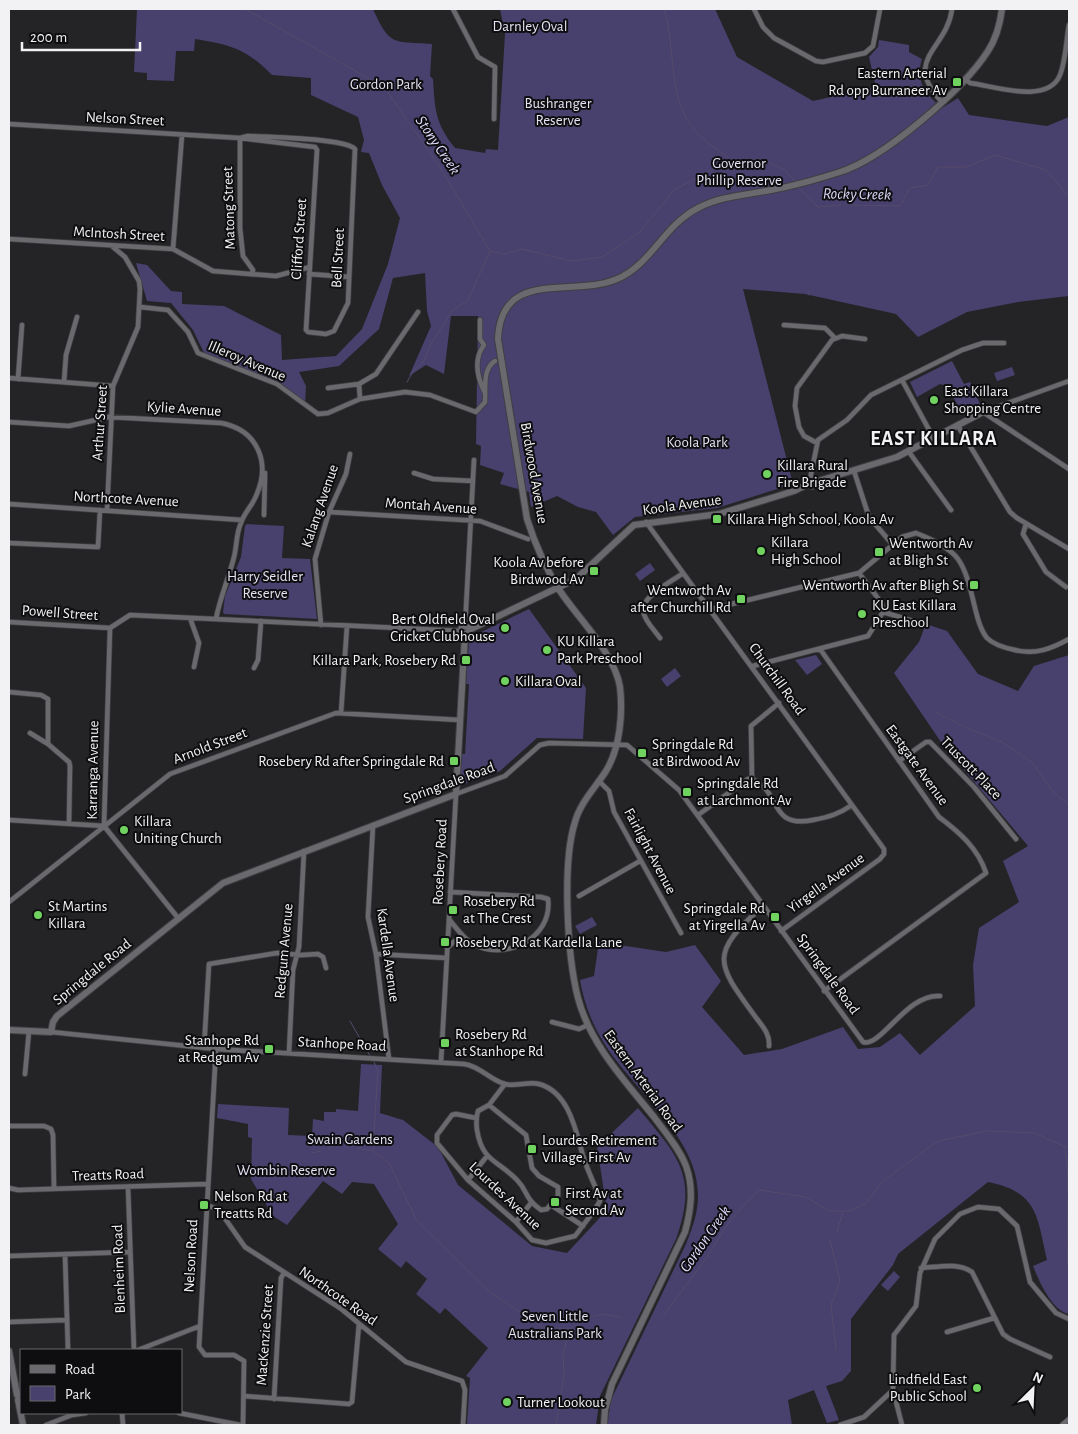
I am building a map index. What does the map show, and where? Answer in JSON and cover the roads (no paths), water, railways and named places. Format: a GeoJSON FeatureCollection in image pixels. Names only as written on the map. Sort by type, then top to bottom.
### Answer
{"type":"FeatureCollection","features":[{"type":"Feature","properties":{"kind":"main road"},"geometry":{"type":"LineString","coordinates":[[942,102],[965,79],[989,50],[998,31],[1002,9]]}},
{"type":"Feature","properties":{"kind":"main road","name":"Birdwood Avenue"},"geometry":{"type":"LineString","coordinates":[[616,746],[621,701],[617,677],[604,652],[558,588],[534,540],[527,519],[507,390],[495,340],[498,318],[502,309],[516,294],[532,286],[542,284],[581,287],[614,281],[641,263],[676,222],[698,208],[726,197],[792,185],[841,172],[858,164],[912,129],[942,102]]}},
{"type":"Feature","properties":{"kind":"main road","name":"Koola Avenue"},"geometry":{"type":"LineString","coordinates":[[465,631],[580,576],[631,527],[646,522],[718,514],[794,491],[811,482],[854,471],[909,452],[983,412]]}},
{"type":"Feature","properties":{"kind":"main road","name":"Rosebery Road"},"geometry":{"type":"LineString","coordinates":[[456,794],[465,631]]}},
{"type":"Feature","properties":{"kind":"main road","name":"Eastern Arterial Road"},"geometry":{"type":"LineString","coordinates":[[604,1425],[605,1410],[612,1384],[685,1232],[691,1198],[686,1166],[676,1147],[614,1066],[588,1025],[577,996],[570,949],[568,895],[570,847],[575,821],[581,807],[599,781],[616,746]]}},
{"type":"Feature","properties":{"kind":"main road","name":"Springdale Road"},"geometry":{"type":"LineString","coordinates":[[51,1032],[55,1018],[178,918],[232,878],[456,794]]}},
{"type":"Feature","properties":{"kind":"main road","name":"Stanhope Road"},"geometry":{"type":"LineString","coordinates":[[9,1030],[51,1032]]}},
{"type":"Feature","properties":{"kind":"main road"},"geometry":{"type":"LineString","coordinates":[[9,1351],[19,1398]]}},
{"type":"Feature","properties":{"kind":"street"},"geometry":{"type":"LineString","coordinates":[[453,9],[478,57],[495,67],[494,119]]}},
{"type":"Feature","properties":{"kind":"street"},"geometry":{"type":"LineString","coordinates":[[754,9],[763,27],[774,38],[808,58],[823,62],[865,53],[870,50],[880,9]]}},
{"type":"Feature","properties":{"kind":"street"},"geometry":{"type":"LineString","coordinates":[[942,102],[929,89],[924,77],[925,67],[949,21],[952,9]]}},
{"type":"Feature","properties":{"kind":"street"},"geometry":{"type":"LineString","coordinates":[[965,79],[970,82],[1032,92],[1047,89],[1056,82],[1061,72],[1069,25]]}},
{"type":"Feature","properties":{"kind":"street","name":"Nelson Street"},"geometry":{"type":"LineString","coordinates":[[9,124],[240,138],[310,145],[317,150]]}},
{"type":"Feature","properties":{"kind":"street"},"geometry":{"type":"LineString","coordinates":[[173,249],[182,135]]}},
{"type":"Feature","properties":{"kind":"street","name":"Nelson Street"},"geometry":{"type":"LineString","coordinates":[[240,138],[248,136],[316,140],[350,145],[356,152]]}},
{"type":"Feature","properties":{"kind":"street","name":"Matong Street"},"geometry":{"type":"LineString","coordinates":[[240,138],[240,228],[243,256],[253,270],[252,274]]}},
{"type":"Feature","properties":{"kind":"street","name":"Clifford Street"},"geometry":{"type":"LineString","coordinates":[[306,330],[317,150]]}},
{"type":"Feature","properties":{"kind":"street","name":"Bell Street"},"geometry":{"type":"LineString","coordinates":[[306,330],[308,332],[326,334],[337,328],[348,303],[356,152]]}},
{"type":"Feature","properties":{"kind":"street","name":"McIntosh Street"},"geometry":{"type":"LineString","coordinates":[[9,240],[173,249],[213,272],[276,276],[310,267]]}},
{"type":"Feature","properties":{"kind":"street","name":"Arthur Street"},"geometry":{"type":"LineString","coordinates":[[107,510],[114,386],[137,331],[140,307],[140,285],[125,257],[112,246]]}},
{"type":"Feature","properties":{"kind":"street","name":"Arthur Street"},"geometry":{"type":"LineString","coordinates":[[124,247],[125,257]]}},
{"type":"Feature","properties":{"kind":"street"},"geometry":{"type":"LineString","coordinates":[[309,274],[349,277]]}},
{"type":"Feature","properties":{"kind":"street","name":"Illeroy Avenue"},"geometry":{"type":"LineString","coordinates":[[140,307],[168,310],[188,332],[198,353],[277,384],[318,414],[328,413],[360,400],[405,392],[430,395],[472,412],[481,408],[485,402],[486,394]]}},
{"type":"Feature","properties":{"kind":"street"},"geometry":{"type":"LineString","coordinates":[[328,388],[359,384],[376,374],[418,312]]}},
{"type":"Feature","properties":{"kind":"street"},"geometry":{"type":"LineString","coordinates":[[64,382],[66,355],[77,317]]}},
{"type":"Feature","properties":{"kind":"street"},"geometry":{"type":"LineString","coordinates":[[480,320],[480,339],[484,345],[478,354],[477,367],[480,382],[486,394]]}},
{"type":"Feature","properties":{"kind":"street"},"geometry":{"type":"LineString","coordinates":[[18,379],[22,325]]}},
{"type":"Feature","properties":{"kind":"street"},"geometry":{"type":"LineString","coordinates":[[784,325],[825,328],[835,338]]}},
{"type":"Feature","properties":{"kind":"street"},"geometry":{"type":"LineString","coordinates":[[817,443],[804,436],[794,406],[794,397],[802,379],[835,338],[842,336],[865,339]]}},
{"type":"Feature","properties":{"kind":"street"},"geometry":{"type":"LineString","coordinates":[[811,482],[817,443],[847,420],[871,395],[962,350],[983,343],[1004,342]]}},
{"type":"Feature","properties":{"kind":"street"},"geometry":{"type":"LineString","coordinates":[[486,394],[487,370],[489,364],[495,361]]}},
{"type":"Feature","properties":{"kind":"street"},"geometry":{"type":"LineString","coordinates":[[9,378],[114,386]]}},
{"type":"Feature","properties":{"kind":"street"},"geometry":{"type":"LineString","coordinates":[[902,380],[934,439]]}},
{"type":"Feature","properties":{"kind":"street","name":"Koola Avenue"},"geometry":{"type":"LineString","coordinates":[[983,412],[1069,381]]}},
{"type":"Feature","properties":{"kind":"street"},"geometry":{"type":"LineString","coordinates":[[359,384],[360,400]]}},
{"type":"Feature","properties":{"kind":"street"},"geometry":{"type":"LineString","coordinates":[[983,412],[1069,469]]}},
{"type":"Feature","properties":{"kind":"street","name":"Kylie Avenue"},"geometry":{"type":"LineString","coordinates":[[9,422],[69,426],[112,418],[221,423],[233,426],[256,443],[265,472],[264,515]]}},
{"type":"Feature","properties":{"kind":"street"},"geometry":{"type":"LineString","coordinates":[[958,426],[1010,512],[1026,524],[1069,549]]}},
{"type":"Feature","properties":{"kind":"street"},"geometry":{"type":"LineString","coordinates":[[909,452],[951,510]]}},
{"type":"Feature","properties":{"kind":"street","name":"Kalang Avenue"},"geometry":{"type":"LineString","coordinates":[[321,625],[315,559],[329,512],[346,474],[350,454]]}},
{"type":"Feature","properties":{"kind":"street","name":"Rosebery Road"},"geometry":{"type":"LineString","coordinates":[[465,631],[474,460]]}},
{"type":"Feature","properties":{"kind":"street"},"geometry":{"type":"LineString","coordinates":[[216,619],[222,592],[234,559],[242,520],[260,487],[263,465]]}},
{"type":"Feature","properties":{"kind":"street"},"geometry":{"type":"LineString","coordinates":[[854,471],[869,517],[893,546]]}},
{"type":"Feature","properties":{"kind":"street"},"geometry":{"type":"LineString","coordinates":[[414,473],[433,479],[473,481]]}},
{"type":"Feature","properties":{"kind":"street","name":"Northcote Avenue"},"geometry":{"type":"LineString","coordinates":[[9,504],[242,520]]}},
{"type":"Feature","properties":{"kind":"street"},"geometry":{"type":"LineString","coordinates":[[9,543],[98,547],[100,510]]}},
{"type":"Feature","properties":{"kind":"street","name":"Montah Avenue"},"geometry":{"type":"LineString","coordinates":[[329,512],[480,522],[528,539]]}},
{"type":"Feature","properties":{"kind":"street","name":"Churchill Road"},"geometry":{"type":"LineString","coordinates":[[646,522],[884,849],[884,854]]}},
{"type":"Feature","properties":{"kind":"street"},"geometry":{"type":"LineString","coordinates":[[1026,524],[1023,534],[1046,572],[1066,587]]}},
{"type":"Feature","properties":{"kind":"street"},"geometry":{"type":"LineString","coordinates":[[711,609],[860,573],[906,534],[916,533],[953,552],[967,574],[985,634],[995,644],[1012,650],[1031,653],[1044,650],[1069,639]]}},
{"type":"Feature","properties":{"kind":"street"},"geometry":{"type":"LineString","coordinates":[[752,666],[868,636],[883,612],[883,605],[860,573]]}},
{"type":"Feature","properties":{"kind":"street"},"geometry":{"type":"LineString","coordinates":[[660,638],[644,615],[643,606],[647,598],[682,574]]}},
{"type":"Feature","properties":{"kind":"street"},"geometry":{"type":"LineString","coordinates":[[883,612],[923,624]]}},
{"type":"Feature","properties":{"kind":"street"},"geometry":{"type":"LineString","coordinates":[[110,628],[130,615],[465,631]]}},
{"type":"Feature","properties":{"kind":"street"},"geometry":{"type":"LineString","coordinates":[[190,618],[199,643],[194,667]]}},
{"type":"Feature","properties":{"kind":"street"},"geometry":{"type":"LineString","coordinates":[[254,668],[258,660],[261,621]]}},
{"type":"Feature","properties":{"kind":"street","name":"Powell Street"},"geometry":{"type":"LineString","coordinates":[[9,622],[110,628]]}},
{"type":"Feature","properties":{"kind":"street"},"geometry":{"type":"LineString","coordinates":[[341,713],[347,626]]}},
{"type":"Feature","properties":{"kind":"street","name":"Karranga Avenue"},"geometry":{"type":"LineString","coordinates":[[110,628],[104,826],[178,918]]}},
{"type":"Feature","properties":{"kind":"street","name":"Eastgate Avenue"},"geometry":{"type":"LineString","coordinates":[[820,649],[939,817],[962,835],[982,859],[986,873],[824,991]]}},
{"type":"Feature","properties":{"kind":"street"},"geometry":{"type":"LineString","coordinates":[[9,692],[41,695],[48,699],[48,744]]}},
{"type":"Feature","properties":{"kind":"street"},"geometry":{"type":"LineString","coordinates":[[752,778],[751,726],[779,703]]}},
{"type":"Feature","properties":{"kind":"street","name":"Arnold Street"},"geometry":{"type":"LineString","coordinates":[[9,902],[170,774],[331,714],[460,720]]}},
{"type":"Feature","properties":{"kind":"street"},"geometry":{"type":"LineString","coordinates":[[30,732],[69,762],[69,823]]}},
{"type":"Feature","properties":{"kind":"street","name":"Truscott Place"},"geometry":{"type":"LineString","coordinates":[[899,761],[926,742],[930,742],[974,787],[1016,840]]}},
{"type":"Feature","properties":{"kind":"street","name":"Springdale Road"},"geometry":{"type":"LineString","coordinates":[[456,794],[505,776],[540,745],[616,746],[624,744],[679,790],[824,991],[860,1039],[866,1044],[872,1043],[909,1007],[926,997],[940,996]]}},
{"type":"Feature","properties":{"kind":"street"},"geometry":{"type":"LineString","coordinates":[[752,778],[761,784],[786,819],[798,823],[834,816],[852,805]]}},
{"type":"Feature","properties":{"kind":"street"},"geometry":{"type":"LineString","coordinates":[[698,815],[752,778]]}},
{"type":"Feature","properties":{"kind":"street","name":"Fairlight Avenue"},"geometry":{"type":"LineString","coordinates":[[599,781],[609,792],[614,812],[681,933]]}},
{"type":"Feature","properties":{"kind":"street","name":"Rosebery Road"},"geometry":{"type":"LineString","coordinates":[[441,1062],[456,794]]}},
{"type":"Feature","properties":{"kind":"street"},"geometry":{"type":"LineString","coordinates":[[9,820],[104,826]]}},
{"type":"Feature","properties":{"kind":"street","name":"Kardella Avenue"},"geometry":{"type":"LineString","coordinates":[[373,825],[368,917],[376,954],[388,1059]]}},
{"type":"Feature","properties":{"kind":"street","name":"Redgum Avenue"},"geometry":{"type":"LineString","coordinates":[[289,1053],[293,970],[297,955],[304,851]]}},
{"type":"Feature","properties":{"kind":"street","name":"Yirgella Avenue"},"geometry":{"type":"LineString","coordinates":[[781,931],[884,854]]}},
{"type":"Feature","properties":{"kind":"street"},"geometry":{"type":"LineString","coordinates":[[579,896],[640,861]]}},
{"type":"Feature","properties":{"kind":"street"},"geometry":{"type":"LineString","coordinates":[[449,919],[467,940],[479,947],[507,950],[523,944],[538,932],[549,907],[548,899],[541,897],[450,892]]}},
{"type":"Feature","properties":{"kind":"street"},"geometry":{"type":"LineString","coordinates":[[763,906],[733,934],[726,944],[723,962],[727,974],[770,1038],[769,1046]]}},
{"type":"Feature","properties":{"kind":"street"},"geometry":{"type":"LineString","coordinates":[[447,948],[456,940],[467,940]]}},
{"type":"Feature","properties":{"kind":"street"},"geometry":{"type":"LineString","coordinates":[[204,1048],[209,964],[277,953],[297,955],[320,954],[324,957],[326,968]]}},
{"type":"Feature","properties":{"kind":"street"},"geometry":{"type":"LineString","coordinates":[[376,954],[447,958]]}},
{"type":"Feature","properties":{"kind":"street"},"geometry":{"type":"LineString","coordinates":[[552,1022],[579,1029],[588,1025]]}},
{"type":"Feature","properties":{"kind":"street"},"geometry":{"type":"LineString","coordinates":[[25,1074],[29,1030]]}},
{"type":"Feature","properties":{"kind":"street","name":"Stanhope Road"},"geometry":{"type":"LineString","coordinates":[[51,1032],[216,1049],[473,1065],[505,1084]]}},
{"type":"Feature","properties":{"kind":"street","name":"Nelson Road"},"geometry":{"type":"LineString","coordinates":[[216,1049],[199,1347],[202,1354],[236,1355],[244,1361],[242,1425]]}},
{"type":"Feature","properties":{"kind":"street"},"geometry":{"type":"LineString","coordinates":[[489,1105],[528,1137],[532,1168],[559,1189],[558,1196],[544,1211],[531,1203],[518,1180],[487,1156],[480,1146],[476,1118],[478,1111],[489,1105],[505,1084]]}},
{"type":"Feature","properties":{"kind":"street","name":"Lourdes Avenue"},"geometry":{"type":"LineString","coordinates":[[476,1118],[452,1115],[437,1135],[437,1143],[442,1152],[468,1180],[516,1222],[532,1240],[539,1244],[569,1239],[575,1236],[600,1201],[600,1195],[583,1157],[576,1128],[568,1110],[556,1094],[539,1084],[505,1084]]}},
{"type":"Feature","properties":{"kind":"street"},"geometry":{"type":"LineString","coordinates":[[9,1126],[44,1126],[51,1129],[53,1135],[54,1189]]}},
{"type":"Feature","properties":{"kind":"street"},"geometry":{"type":"LineString","coordinates":[[468,1180],[487,1156]]}},
{"type":"Feature","properties":{"kind":"street","name":"Treatts Road"},"geometry":{"type":"LineString","coordinates":[[9,1188],[18,1190],[208,1184]]}},
{"type":"Feature","properties":{"kind":"street","name":"Blenheim Road"},"geometry":{"type":"LineString","coordinates":[[128,1187],[134,1349]]}},
{"type":"Feature","properties":{"kind":"street"},"geometry":{"type":"LineString","coordinates":[[516,1222],[531,1203]]}},
{"type":"Feature","properties":{"kind":"street","name":"Northcote Road"},"geometry":{"type":"LineString","coordinates":[[206,1205],[220,1210],[245,1247],[340,1308],[412,1366],[459,1379],[464,1384],[465,1390],[463,1425]]}},
{"type":"Feature","properties":{"kind":"street"},"geometry":{"type":"LineString","coordinates":[[551,1205],[583,1226]]}},
{"type":"Feature","properties":{"kind":"street"},"geometry":{"type":"LineString","coordinates":[[902,1425],[893,1390],[894,1335],[916,1306],[921,1268],[934,1239],[960,1214],[978,1207],[999,1209],[1017,1226],[1030,1282],[1056,1313],[1069,1319]]}},
{"type":"Feature","properties":{"kind":"street"},"geometry":{"type":"LineString","coordinates":[[9,1256],[130,1252]]}},
{"type":"Feature","properties":{"kind":"street"},"geometry":{"type":"LineString","coordinates":[[65,1254],[68,1349]]}},
{"type":"Feature","properties":{"kind":"street"},"geometry":{"type":"LineString","coordinates":[[921,1268],[960,1266],[967,1268],[972,1272],[1003,1334],[1050,1357]]}},
{"type":"Feature","properties":{"kind":"street","name":"MacKenzie Street"},"geometry":{"type":"LineString","coordinates":[[274,1399],[281,1278],[284,1273]]}},
{"type":"Feature","properties":{"kind":"street"},"geometry":{"type":"LineString","coordinates":[[947,1332],[994,1318]]}},
{"type":"Feature","properties":{"kind":"street"},"geometry":{"type":"LineString","coordinates":[[9,1322],[67,1320]]}},
{"type":"Feature","properties":{"kind":"street"},"geometry":{"type":"LineString","coordinates":[[244,1396],[349,1404],[352,1402],[359,1324]]}},
{"type":"Feature","properties":{"kind":"street"},"geometry":{"type":"LineString","coordinates":[[141,1349],[200,1326]]}},
{"type":"Feature","properties":{"kind":"street"},"geometry":{"type":"LineString","coordinates":[[840,1425],[864,1417],[893,1390]]}},
{"type":"Feature","properties":{"kind":"street"},"geometry":{"type":"LineString","coordinates":[[46,1425],[79,1414]]}},
{"type":"Feature","properties":{"kind":"street"},"geometry":{"type":"LineString","coordinates":[[182,1414],[242,1425]]}},
{"type":"Feature","properties":{"kind":"street"},"geometry":{"type":"LineString","coordinates":[[1062,1425],[1069,1420]]}},
{"type":"Feature","properties":{"kind":"waterway","name":"Stony Creek"},"geometry":{"type":"LineString","coordinates":[[245,9],[384,87],[440,167],[490,251]]}},
{"type":"Feature","properties":{"kind":"waterway"},"geometry":{"type":"LineString","coordinates":[[664,9],[668,24],[676,90],[687,120],[709,144],[730,159]]}},
{"type":"Feature","properties":{"kind":"waterway","name":"Rocky Creek"},"geometry":{"type":"LineString","coordinates":[[850,205],[900,206],[910,188],[928,185],[938,167],[966,167],[995,155],[1046,170],[1069,197]]}},
{"type":"Feature","properties":{"kind":"waterway","name":"Rocky Creek"},"geometry":{"type":"LineString","coordinates":[[407,382],[414,370],[424,361],[430,346],[451,312],[468,300],[490,251],[504,254],[522,249],[571,261],[602,257],[640,232],[674,190],[731,160],[762,159],[785,170],[796,182]]}},
{"type":"Feature","properties":{"kind":"waterway","name":"Rocky Creek"},"geometry":{"type":"LineString","coordinates":[[799,188],[818,207],[841,205]]}},
{"type":"Feature","properties":{"kind":"waterway"},"geometry":{"type":"LineString","coordinates":[[935,712],[971,730],[1002,742],[1032,762],[1053,792],[1069,805]]}},
{"type":"Feature","properties":{"kind":"waterway"},"geometry":{"type":"LineString","coordinates":[[350,1021],[370,1056]]}},
{"type":"Feature","properties":{"kind":"waterway"},"geometry":{"type":"LineString","coordinates":[[373,1150],[378,1071],[374,1062]]}},
{"type":"Feature","properties":{"kind":"waterway","name":"Gordon Creek"},"geometry":{"type":"LineString","coordinates":[[663,1316],[707,1257],[731,1219],[759,1190],[806,1197],[829,1211],[850,1211],[866,1203],[883,1181],[938,1141],[987,1131],[1035,1133],[1065,1147],[1069,1145]]}},
{"type":"Feature","properties":{"kind":"waterway"},"geometry":{"type":"LineString","coordinates":[[328,1149],[334,1145]]}},
{"type":"Feature","properties":{"kind":"waterway"},"geometry":{"type":"LineString","coordinates":[[357,1148],[373,1151],[389,1163],[417,1221],[490,1292],[542,1327],[570,1329]]}},
{"type":"Feature","properties":{"kind":"waterway"},"geometry":{"type":"LineString","coordinates":[[1065,1148],[1068,1180],[1067,1246],[1069,1279]]}},
{"type":"Feature","properties":{"kind":"waterway"},"geometry":{"type":"LineString","coordinates":[[312,1153],[321,1151]]}},
{"type":"Feature","properties":{"kind":"waterway"},"geometry":{"type":"LineString","coordinates":[[837,1232],[843,1212]]}},
{"type":"Feature","properties":{"kind":"waterway"},"geometry":{"type":"LineString","coordinates":[[830,1240],[840,1281],[831,1305],[836,1350]]}},
{"type":"Feature","properties":{"kind":"waterway","name":"Gordon Creek"},"geometry":{"type":"LineString","coordinates":[[556,1425],[564,1375],[563,1353],[570,1329],[583,1320],[594,1316],[607,1315],[622,1318]]}},
{"type":"Feature","properties":{"kind":"place","name":"Eastern Arterial Rd opp Burraneer Av"},"geometry":{"type":"Point","coordinates":[957,82]}},
{"type":"Feature","properties":{"kind":"place","name":"East Killara Shopping Centre"},"geometry":{"type":"Point","coordinates":[934,400]}},
{"type":"Feature","properties":{"kind":"place","name":"Killara Rural Fire Brigade"},"geometry":{"type":"Point","coordinates":[767,474]}},
{"type":"Feature","properties":{"kind":"place","name":"Killara High School, Koola Av"},"geometry":{"type":"Point","coordinates":[717,519]}},
{"type":"Feature","properties":{"kind":"place","name":"Killara High School"},"geometry":{"type":"Point","coordinates":[761,551]}},
{"type":"Feature","properties":{"kind":"place","name":"Wentworth Av at Bligh St"},"geometry":{"type":"Point","coordinates":[879,552]}},
{"type":"Feature","properties":{"kind":"place","name":"Koola Av before Birdwood Av"},"geometry":{"type":"Point","coordinates":[594,571]}},
{"type":"Feature","properties":{"kind":"place","name":"Wentworth Av after Bligh St"},"geometry":{"type":"Point","coordinates":[974,585]}},
{"type":"Feature","properties":{"kind":"place","name":"Wentworth Av after Churchill Rd"},"geometry":{"type":"Point","coordinates":[741,599]}},
{"type":"Feature","properties":{"kind":"place","name":"KU East Killara Preschool"},"geometry":{"type":"Point","coordinates":[862,614]}},
{"type":"Feature","properties":{"kind":"place","name":"Bert Oldfield Oval Cricket Clubhouse"},"geometry":{"type":"Point","coordinates":[505,628]}},
{"type":"Feature","properties":{"kind":"place","name":"KU Killara Park Preschool"},"geometry":{"type":"Point","coordinates":[547,650]}},
{"type":"Feature","properties":{"kind":"place","name":"Killara Park, Rosebery Rd"},"geometry":{"type":"Point","coordinates":[466,660]}},
{"type":"Feature","properties":{"kind":"place","name":"Killara Oval"},"geometry":{"type":"Point","coordinates":[505,681]}},
{"type":"Feature","properties":{"kind":"place","name":"Springdale Rd at Birdwood Av"},"geometry":{"type":"Point","coordinates":[642,753]}},
{"type":"Feature","properties":{"kind":"place","name":"Rosebery Rd after Springdale Rd"},"geometry":{"type":"Point","coordinates":[454,761]}},
{"type":"Feature","properties":{"kind":"place","name":"Springdale Rd at Larchmont Av"},"geometry":{"type":"Point","coordinates":[687,792]}},
{"type":"Feature","properties":{"kind":"place","name":"Killara Uniting Church"},"geometry":{"type":"Point","coordinates":[124,830]}},
{"type":"Feature","properties":{"kind":"place","name":"Rosebery Rd at The Crest"},"geometry":{"type":"Point","coordinates":[453,910]}},
{"type":"Feature","properties":{"kind":"place","name":"St Martins Killara"},"geometry":{"type":"Point","coordinates":[38,915]}},
{"type":"Feature","properties":{"kind":"place","name":"Springdale Rd at Yirgella Av"},"geometry":{"type":"Point","coordinates":[775,917]}},
{"type":"Feature","properties":{"kind":"place","name":"Rosebery Rd at Kardella Lane"},"geometry":{"type":"Point","coordinates":[445,942]}},
{"type":"Feature","properties":{"kind":"place","name":"Rosebery Rd at Stanhope Rd"},"geometry":{"type":"Point","coordinates":[445,1043]}},
{"type":"Feature","properties":{"kind":"place","name":"Stanhope Rd at Redgum Av"},"geometry":{"type":"Point","coordinates":[269,1049]}},
{"type":"Feature","properties":{"kind":"place","name":"Lourdes Retirement Village, First Av"},"geometry":{"type":"Point","coordinates":[532,1149]}},
{"type":"Feature","properties":{"kind":"place","name":"First Av at Second Av"},"geometry":{"type":"Point","coordinates":[555,1202]}},
{"type":"Feature","properties":{"kind":"place","name":"Nelson Rd at Treatts Rd"},"geometry":{"type":"Point","coordinates":[204,1205]}},
{"type":"Feature","properties":{"kind":"place","name":"Lindfield East Public School"},"geometry":{"type":"Point","coordinates":[977,1388]}},
{"type":"Feature","properties":{"kind":"place","name":"Turner Lookout"},"geometry":{"type":"Point","coordinates":[507,1402]}},
{"type":"Feature","properties":{"kind":"district","name":"EAST KILLARA"},"geometry":{"type":"Point","coordinates":[934,439]}},
{"type":"Feature","properties":{"kind":"park label","name":"Darnley Oval"},"geometry":{"type":"Point","coordinates":[530,26]}},
{"type":"Feature","properties":{"kind":"park label","name":"Gordon Park"},"geometry":{"type":"Point","coordinates":[386,84]}},
{"type":"Feature","properties":{"kind":"park label","name":"Bushranger Reserve"},"geometry":{"type":"Point","coordinates":[558,112]}},
{"type":"Feature","properties":{"kind":"park label","name":"Governor Phillip Reserve"},"geometry":{"type":"Point","coordinates":[739,172]}},
{"type":"Feature","properties":{"kind":"park label","name":"Koola Park"},"geometry":{"type":"Point","coordinates":[697,442]}},
{"type":"Feature","properties":{"kind":"park label","name":"Harry Seidler Reserve"},"geometry":{"type":"Point","coordinates":[265,584]}},
{"type":"Feature","properties":{"kind":"park label","name":"Swain Gardens"},"geometry":{"type":"Point","coordinates":[350,1139]}},
{"type":"Feature","properties":{"kind":"park label","name":"Wombin Reserve"},"geometry":{"type":"Point","coordinates":[286,1170]}},
{"type":"Feature","properties":{"kind":"park label","name":"Seven Little Australians Park"},"geometry":{"type":"Point","coordinates":[555,1324]}}]}
